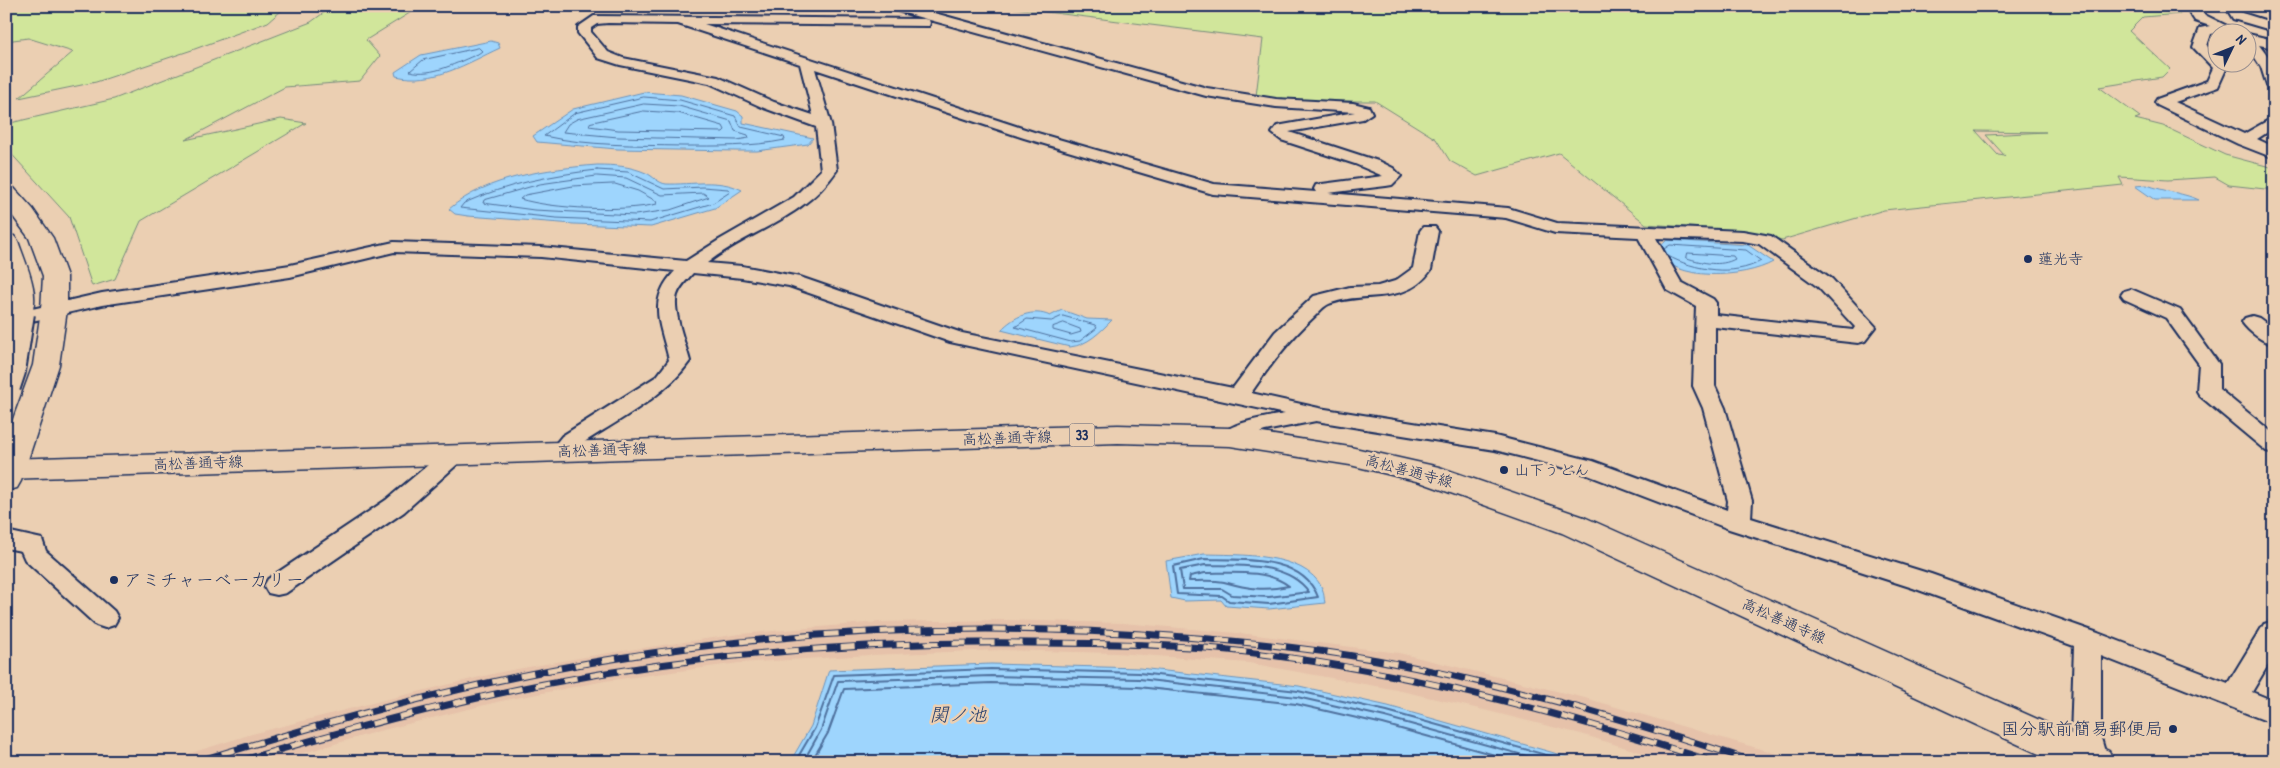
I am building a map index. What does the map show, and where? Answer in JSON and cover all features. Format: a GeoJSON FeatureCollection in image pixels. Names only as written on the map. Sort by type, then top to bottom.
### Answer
{"type":"FeatureCollection","features":[{"type":"Feature","properties":{"kind":"main road"},"geometry":{"type":"LineString","coordinates":[[6,193],[25,214],[41,238],[55,276],[54,310],[46,365],[8,473]]}},
{"type":"Feature","properties":{"kind":"main road"},"geometry":{"type":"LineString","coordinates":[[6,241],[21,284],[13,317],[11,371],[6,386]]}},
{"type":"Feature","properties":{"kind":"main road","name":"高松善通寺線"},"geometry":{"type":"LineString","coordinates":[[8,473],[454,455],[1118,434],[1180,434],[1230,438],[1350,456],[1418,472],[1573,525],[2094,761]]}},
{"type":"Feature","properties":{"kind":"street"},"geometry":{"type":"LineString","coordinates":[[894,6],[1206,92],[1276,103],[1353,107],[1364,110],[1365,114],[1358,116],[1282,129],[1280,133],[1292,139],[1390,171],[1393,176],[1386,181],[1278,195]]}},
{"type":"Feature","properties":{"kind":"street"},"geometry":{"type":"LineString","coordinates":[[2191,6],[2200,18],[2210,22]]}},
{"type":"Feature","properties":{"kind":"street"},"geometry":{"type":"LineString","coordinates":[[2231,6],[2237,16],[2274,27]]}},
{"type":"Feature","properties":{"kind":"street"},"geometry":{"type":"LineString","coordinates":[[823,124],[768,105],[713,80],[628,63],[603,54],[585,33],[586,24],[594,20],[651,13],[679,20],[1028,135],[1213,190],[1508,213],[1554,228],[1743,236],[1765,240],[1824,283],[1866,327],[1858,336],[1705,320]]}},
{"type":"Feature","properties":{"kind":"street"},"geometry":{"type":"LineString","coordinates":[[679,20],[954,23]]}},
{"type":"Feature","properties":{"kind":"street"},"geometry":{"type":"LineString","coordinates":[[2208,31],[2205,31],[2200,47],[2208,55]]}},
{"type":"Feature","properties":{"kind":"street"},"geometry":{"type":"LineString","coordinates":[[2258,40],[2274,44]]}},
{"type":"Feature","properties":{"kind":"street"},"geometry":{"type":"LineString","coordinates":[[2258,52],[2268,67],[2274,86]]}},
{"type":"Feature","properties":{"kind":"street"},"geometry":{"type":"LineString","coordinates":[[560,452],[570,441],[664,380],[680,361],[666,298],[676,280],[689,268],[721,246],[799,202],[818,186],[829,170],[823,124],[808,64]]}},
{"type":"Feature","properties":{"kind":"street"},"geometry":{"type":"LineString","coordinates":[[2218,72],[2212,84],[2162,102],[2274,154]]}},
{"type":"Feature","properties":{"kind":"street"},"geometry":{"type":"LineString","coordinates":[[2244,141],[2274,121]]}},
{"type":"Feature","properties":{"kind":"street"},"geometry":{"type":"LineString","coordinates":[[1238,396],[1282,336],[1321,300],[1350,293],[1380,292],[1402,285],[1422,270],[1429,231]]}},
{"type":"Feature","properties":{"kind":"street"},"geometry":{"type":"LineString","coordinates":[[1644,232],[1674,286],[1706,303],[1704,386],[1714,408],[1740,501],[1738,523]]}},
{"type":"Feature","properties":{"kind":"street"},"geometry":{"type":"LineString","coordinates":[[13,317],[102,299],[290,271],[394,247],[541,252],[742,272],[793,281],[957,338],[1238,396],[1320,415],[1495,443],[1585,466],[1738,523],[1922,581],[2088,640],[2274,713]]}},
{"type":"Feature","properties":{"kind":"street"},"geometry":{"type":"LineString","coordinates":[[2130,295],[2173,314],[2209,364],[2208,391],[2274,446]]}},
{"type":"Feature","properties":{"kind":"street"},"geometry":{"type":"LineString","coordinates":[[2252,322],[2274,339]]}},
{"type":"Feature","properties":{"kind":"street"},"geometry":{"type":"LineString","coordinates":[[1230,438],[1260,425],[1320,415]]}},
{"type":"Feature","properties":{"kind":"street"},"geometry":{"type":"LineString","coordinates":[[277,586],[395,506],[454,455]]}},
{"type":"Feature","properties":{"kind":"street"},"geometry":{"type":"LineString","coordinates":[[6,539],[33,545],[34,554],[105,618]]}},
{"type":"Feature","properties":{"kind":"street"},"geometry":{"type":"LineString","coordinates":[[2234,697],[2274,631]]}},
{"type":"Feature","properties":{"kind":"street"},"geometry":{"type":"LineString","coordinates":[[2088,640],[2086,738],[2094,761]]}},
{"type":"Feature","properties":{"kind":"shaded area"},"geometry":{"type":"Polygon","coordinates":[[[1005,620],[1123,623],[1248,634],[1399,653],[1585,698],[1805,762],[1672,762],[1581,734],[1484,710],[1397,690],[1249,663],[1116,653],[1001,650],[739,663],[605,681],[501,701],[379,731],[273,762],[162,762],[252,734],[384,700],[501,672],[602,654],[740,634],[878,622],[1005,620]]]}},
{"type":"Feature","properties":{"kind":"green space"},"geometry":{"type":"Polygon","coordinates":[[[6,6],[287,6],[268,22],[192,50],[96,82],[19,98],[73,52],[28,38],[6,41],[6,6]]]}},
{"type":"Feature","properties":{"kind":"green space"},"geometry":{"type":"Polygon","coordinates":[[[333,6],[421,6],[366,40],[380,56],[360,81],[285,87],[185,140],[281,119],[306,123],[141,221],[115,279],[92,286],[69,217],[6,148],[6,124],[114,99],[311,22],[333,6]]]}},
{"type":"Feature","properties":{"kind":"green space"},"geometry":{"type":"Polygon","coordinates":[[[998,6],[2176,8],[2180,14],[2143,17],[2129,31],[2170,69],[2162,77],[2099,87],[2140,117],[2135,119],[2163,126],[2225,155],[2274,168],[2274,190],[2229,185],[2215,177],[2168,180],[2119,177],[2123,185],[1884,210],[1782,240],[1746,231],[1646,224],[1559,153],[1477,176],[1450,161],[1436,139],[1375,101],[1302,101],[1256,96],[1263,39],[998,6]],[[1976,131],[1998,155],[2005,156],[1986,135],[2046,132],[1976,131]]]}},
{"type":"Feature","properties":{"kind":"water"},"geometry":{"type":"Polygon","coordinates":[[[491,41],[498,43],[500,48],[450,71],[424,78],[396,76],[395,72],[421,55],[491,41]]]}},
{"type":"Feature","properties":{"kind":"water"},"geometry":{"type":"Polygon","coordinates":[[[644,92],[681,95],[737,111],[743,116],[743,123],[813,138],[808,144],[757,151],[737,151],[617,149],[537,142],[533,136],[573,109],[644,92]]]}},
{"type":"Feature","properties":{"kind":"water"},"geometry":{"type":"Polygon","coordinates":[[[597,165],[634,169],[666,184],[714,183],[733,186],[742,190],[715,208],[651,227],[574,224],[468,216],[455,214],[449,209],[482,189],[519,176],[597,165]]]}},
{"type":"Feature","properties":{"kind":"water"},"geometry":{"type":"Polygon","coordinates":[[[2147,185],[2199,200],[2155,200],[2135,186],[2147,185]]]}},
{"type":"Feature","properties":{"kind":"water"},"geometry":{"type":"Polygon","coordinates":[[[1667,240],[1748,245],[1773,262],[1745,272],[1728,274],[1693,273],[1665,261],[1656,250],[1667,240]]]}},
{"type":"Feature","properties":{"kind":"water"},"geometry":{"type":"Polygon","coordinates":[[[1062,310],[1087,319],[1112,320],[1088,341],[1070,347],[1001,330],[1018,317],[1030,313],[1050,316],[1062,310]]]}},
{"type":"Feature","properties":{"kind":"water"},"geometry":{"type":"Polygon","coordinates":[[[1204,554],[1269,558],[1301,568],[1313,576],[1322,588],[1325,603],[1269,609],[1226,606],[1221,600],[1185,601],[1171,598],[1166,561],[1204,554]]]}},
{"type":"Feature","properties":{"kind":"water","name":"関ノ池"},"geometry":{"type":"Polygon","coordinates":[[[991,664],[1139,668],[1299,686],[1388,706],[1586,762],[790,762],[811,726],[829,670],[991,664]]]}},
{"type":"Feature","properties":{"kind":"railway"},"geometry":{"type":"LineString","coordinates":[[195,762],[399,704],[554,669],[676,649],[747,641],[817,635],[958,629],[1029,629],[1171,636],[1274,645],[1377,660],[1521,692],[1662,732],[1755,762]]}},
{"type":"Feature","properties":{"kind":"railway"},"geometry":{"type":"LineString","coordinates":[[237,762],[351,729],[428,710],[505,692],[605,673],[665,664],[787,651],[910,644],[972,643],[1156,645],[1229,650],[1291,658],[1352,668],[1474,694],[1535,709],[1714,762]]}},
{"type":"Feature","properties":{"kind":"place","name":"蓮光寺"},"geometry":{"type":"Point","coordinates":[2028,259]}},
{"type":"Feature","properties":{"kind":"place","name":"山下うどん"},"geometry":{"type":"Point","coordinates":[1504,470]}},
{"type":"Feature","properties":{"kind":"place","name":"アミチャーベーカリー"},"geometry":{"type":"Point","coordinates":[114,580]}},
{"type":"Feature","properties":{"kind":"place","name":"国分駅前簡易郵便局"},"geometry":{"type":"Point","coordinates":[2173,729]}}]}
